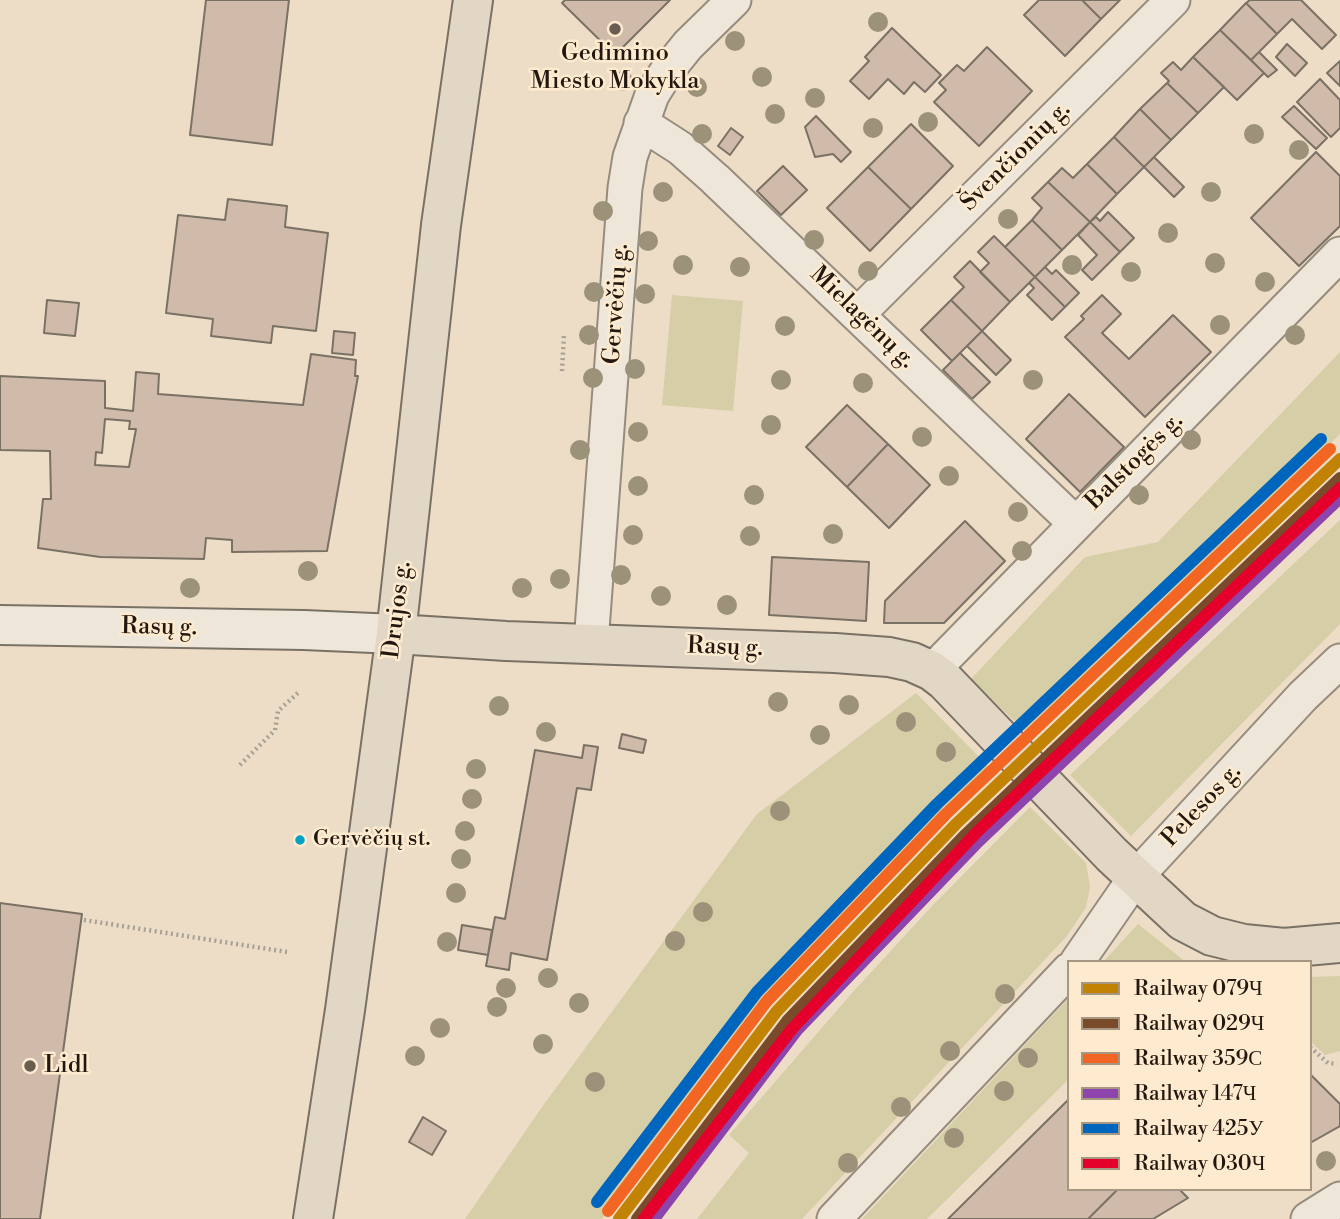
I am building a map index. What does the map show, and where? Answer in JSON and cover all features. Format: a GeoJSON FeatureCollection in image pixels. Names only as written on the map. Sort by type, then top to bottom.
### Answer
{"type":"FeatureCollection","features":[{"type":"Feature","properties":{"kind":"main road","name":"Drujos g."},"geometry":{"type":"LineString","coordinates":[[313,1219],[345,1010],[396,634],[441,225],[473,0]]}},
{"type":"Feature","properties":{"kind":"main road","name":"Rasų g."},"geometry":{"type":"LineString","coordinates":[[0,625],[304,630],[876,656],[912,662],[944,682],[1124,867],[1183,921],[1212,936],[1244,944],[1284,947],[1340,943]]}},
{"type":"Feature","properties":{"kind":"street","name":"Gervėčių g."},"geometry":{"type":"LineString","coordinates":[[591,643],[625,188],[630,157],[652,95],[667,71],[688,45],[734,0]]}},
{"type":"Feature","properties":{"kind":"street","name":"Švenčionių g."},"geometry":{"type":"LineString","coordinates":[[858,314],[1173,0]]}},
{"type":"Feature","properties":{"kind":"street","name":"Mielagėnų g."},"geometry":{"type":"LineString","coordinates":[[641,122],[680,148],[858,314],[1075,523]]}},
{"type":"Feature","properties":{"kind":"street","name":"Balstogės g."},"geometry":{"type":"LineString","coordinates":[[944,682],[1075,523],[1340,254]]}},
{"type":"Feature","properties":{"kind":"street","name":"Pelesos g."},"geometry":{"type":"LineString","coordinates":[[1078,960],[1124,867],[1340,661]]}},
{"type":"Feature","properties":{"kind":"street"},"geometry":{"type":"LineString","coordinates":[[834,1219],[1067,972]]}},
{"type":"Feature","properties":{"kind":"street"},"geometry":{"type":"LineString","coordinates":[[1308,1219],[1340,1199]]}},
{"type":"Feature","properties":{"kind":"path"},"geometry":{"type":"LineString","coordinates":[[562,371],[564,335]]}},
{"type":"Feature","properties":{"kind":"path"},"geometry":{"type":"LineString","coordinates":[[240,765],[275,730],[278,711],[300,691]]}},
{"type":"Feature","properties":{"kind":"path"},"geometry":{"type":"LineString","coordinates":[[84,920],[287,951]]}},
{"type":"Feature","properties":{"kind":"path"},"geometry":{"type":"LineString","coordinates":[[1312,1049],[1328,1063],[1337,1064]]}},
{"type":"Feature","properties":{"kind":"shaded area"},"geometry":{"type":"Polygon","coordinates":[[[672,295],[743,301],[733,411],[662,405],[672,295]]]}},
{"type":"Feature","properties":{"kind":"shaded area"},"geometry":{"type":"Polygon","coordinates":[[[1340,352],[1340,434],[1031,737],[971,679],[1085,557],[1158,542],[1340,352]]]}},
{"type":"Feature","properties":{"kind":"shaded area"},"geometry":{"type":"Polygon","coordinates":[[[1340,520],[1340,624],[1131,836],[1070,775],[1340,520]]]}},
{"type":"Feature","properties":{"kind":"shaded area"},"geometry":{"type":"Polygon","coordinates":[[[916,693],[991,769],[796,971],[677,1115],[602,1219],[465,1219],[542,1107],[757,814],[916,693]]]}},
{"type":"Feature","properties":{"kind":"shaded area"},"geometry":{"type":"Polygon","coordinates":[[[1030,807],[1086,863],[1090,887],[1086,907],[1067,936],[802,1219],[697,1219],[749,1153],[729,1135],[852,993],[932,906],[1030,807]]]}},
{"type":"Feature","properties":{"kind":"shaded area"},"geometry":{"type":"Polygon","coordinates":[[[1138,924],[1183,960],[1105,960],[1138,924]]]}},
{"type":"Feature","properties":{"kind":"shaded area"},"geometry":{"type":"Polygon","coordinates":[[[1340,976],[1340,1051],[1325,1055],[1312,1043],[1312,977],[1340,976]]]}},
{"type":"Feature","properties":{"kind":"shaded area"},"geometry":{"type":"Polygon","coordinates":[[[1067,1000],[1067,1081],[927,1219],[862,1219],[1067,1000]]]}},
{"type":"Feature","properties":{"kind":"building"},"geometry":{"type":"Polygon","coordinates":[[[206,0],[289,0],[272,145],[190,135],[206,0]]]}},
{"type":"Feature","properties":{"kind":"building","name":"Gedimino Miesto Mokykla"},"geometry":{"type":"Polygon","coordinates":[[[565,0],[670,0],[615,55],[562,3],[565,0]]]}},
{"type":"Feature","properties":{"kind":"building"},"geometry":{"type":"Polygon","coordinates":[[[1039,0],[1082,0],[1101,19],[1065,56],[1024,15],[1039,0]]]}},
{"type":"Feature","properties":{"kind":"building"},"geometry":{"type":"Polygon","coordinates":[[[1082,0],[1120,0],[1101,19],[1082,0]]]}},
{"type":"Feature","properties":{"kind":"building"},"geometry":{"type":"Polygon","coordinates":[[[1250,0],[1301,0],[1336,35],[1322,49],[1292,19],[1277,34],[1246,3],[1250,0]]]}},
{"type":"Feature","properties":{"kind":"building"},"geometry":{"type":"Polygon","coordinates":[[[1246,3],[1277,34],[1251,60],[1220,30],[1246,3]]]}},
{"type":"Feature","properties":{"kind":"building"},"geometry":{"type":"Polygon","coordinates":[[[892,28],[941,75],[925,92],[914,82],[904,94],[888,79],[869,99],[850,81],[869,61],[865,57],[892,28]]]}},
{"type":"Feature","properties":{"kind":"building"},"geometry":{"type":"Polygon","coordinates":[[[1220,30],[1264,73],[1237,100],[1193,57],[1220,30]]]}},
{"type":"Feature","properties":{"kind":"building"},"geometry":{"type":"Polygon","coordinates":[[[1287,44],[1307,63],[1295,76],[1276,57],[1287,44]]]}},
{"type":"Feature","properties":{"kind":"building"},"geometry":{"type":"Polygon","coordinates":[[[987,47],[1032,91],[979,146],[934,102],[946,90],[939,83],[957,65],[964,71],[987,47]]]}},
{"type":"Feature","properties":{"kind":"building"},"geometry":{"type":"Polygon","coordinates":[[[1259,52],[1277,70],[1268,77],[1251,60],[1259,52]]]}},
{"type":"Feature","properties":{"kind":"building"},"geometry":{"type":"Polygon","coordinates":[[[1193,57],[1224,87],[1198,113],[1167,83],[1169,81],[1161,73],[1173,62],[1181,70],[1193,57]]]}},
{"type":"Feature","properties":{"kind":"building"},"geometry":{"type":"Polygon","coordinates":[[[1340,61],[1340,86],[1327,73],[1340,61]]]}},
{"type":"Feature","properties":{"kind":"building"},"geometry":{"type":"Polygon","coordinates":[[[1320,79],[1340,100],[1340,128],[1331,137],[1297,102],[1320,79]]]}},
{"type":"Feature","properties":{"kind":"building"},"geometry":{"type":"Polygon","coordinates":[[[1167,83],[1198,113],[1171,140],[1140,109],[1167,83]]]}},
{"type":"Feature","properties":{"kind":"building"},"geometry":{"type":"Polygon","coordinates":[[[1294,106],[1327,138],[1316,149],[1282,117],[1294,106]]]}},
{"type":"Feature","properties":{"kind":"building"},"geometry":{"type":"Polygon","coordinates":[[[1140,109],[1171,140],[1144,167],[1114,137],[1140,109]]]}},
{"type":"Feature","properties":{"kind":"building"},"geometry":{"type":"Polygon","coordinates":[[[816,116],[851,152],[841,162],[833,154],[815,157],[805,127],[816,116]]]}},
{"type":"Feature","properties":{"kind":"building"},"geometry":{"type":"Polygon","coordinates":[[[911,124],[953,166],[911,209],[868,167],[911,124]]]}},
{"type":"Feature","properties":{"kind":"building"},"geometry":{"type":"Polygon","coordinates":[[[731,128],[743,137],[730,155],[718,146],[731,128]]]}},
{"type":"Feature","properties":{"kind":"building"},"geometry":{"type":"Polygon","coordinates":[[[1114,137],[1144,167],[1117,194],[1087,164],[1114,137]]]}},
{"type":"Feature","properties":{"kind":"building"},"geometry":{"type":"Polygon","coordinates":[[[1316,152],[1340,176],[1340,226],[1299,266],[1251,218],[1316,152]]]}},
{"type":"Feature","properties":{"kind":"building"},"geometry":{"type":"Polygon","coordinates":[[[1154,157],[1184,187],[1174,197],[1144,167],[1154,157]]]}},
{"type":"Feature","properties":{"kind":"building"},"geometry":{"type":"Polygon","coordinates":[[[1087,164],[1117,194],[1090,222],[1048,182],[1062,168],[1073,178],[1087,164]]]}},
{"type":"Feature","properties":{"kind":"building"},"geometry":{"type":"Polygon","coordinates":[[[783,166],[807,190],[781,215],[757,191],[783,166]]]}},
{"type":"Feature","properties":{"kind":"building"},"geometry":{"type":"Polygon","coordinates":[[[868,167],[911,209],[870,251],[827,208],[868,167]]]}},
{"type":"Feature","properties":{"kind":"building"},"geometry":{"type":"Polygon","coordinates":[[[1048,182],[1090,222],[1062,250],[1032,220],[1042,208],[1032,198],[1048,182]]]}},
{"type":"Feature","properties":{"kind":"building"},"geometry":{"type":"Polygon","coordinates":[[[228,199],[287,206],[285,227],[328,233],[316,331],[273,326],[271,343],[211,336],[213,319],[166,313],[178,215],[225,220],[228,199]]]}},
{"type":"Feature","properties":{"kind":"building"},"geometry":{"type":"Polygon","coordinates":[[[1108,212],[1134,238],[1120,252],[1090,222],[1096,217],[1100,221],[1108,212]]]}},
{"type":"Feature","properties":{"kind":"building"},"geometry":{"type":"Polygon","coordinates":[[[1032,220],[1062,250],[1035,277],[1005,247],[1032,220]]]}},
{"type":"Feature","properties":{"kind":"building"},"geometry":{"type":"Polygon","coordinates":[[[1090,222],[1120,252],[1092,280],[1082,270],[1097,255],[1078,235],[1090,222]]]}},
{"type":"Feature","properties":{"kind":"building"},"geometry":{"type":"Polygon","coordinates":[[[994,236],[1035,277],[1010,302],[980,272],[989,263],[978,252],[994,236]]]}},
{"type":"Feature","properties":{"kind":"building"},"geometry":{"type":"Polygon","coordinates":[[[970,261],[1010,302],[982,331],[951,300],[964,287],[954,277],[970,261]]]}},
{"type":"Feature","properties":{"kind":"building"},"geometry":{"type":"Polygon","coordinates":[[[1045,267],[1052,274],[1056,270],[1079,293],[1065,307],[1035,277],[1045,267]]]}},
{"type":"Feature","properties":{"kind":"building"},"geometry":{"type":"Polygon","coordinates":[[[1035,277],[1065,307],[1052,320],[1027,295],[1034,288],[1029,283],[1035,277]]]}},
{"type":"Feature","properties":{"kind":"building"},"geometry":{"type":"Polygon","coordinates":[[[1102,295],[1121,314],[1102,333],[1129,359],[1173,315],[1211,352],[1145,417],[1065,337],[1084,319],[1081,316],[1102,295]]]}},
{"type":"Feature","properties":{"kind":"building"},"geometry":{"type":"Polygon","coordinates":[[[47,300],[79,303],[75,336],[44,333],[47,300]]]}},
{"type":"Feature","properties":{"kind":"building"},"geometry":{"type":"Polygon","coordinates":[[[951,300],[982,331],[952,361],[921,330],[951,300]]]}},
{"type":"Feature","properties":{"kind":"building"},"geometry":{"type":"Polygon","coordinates":[[[334,331],[355,333],[353,355],[332,353],[334,331]]]}},
{"type":"Feature","properties":{"kind":"building"},"geometry":{"type":"Polygon","coordinates":[[[982,331],[1011,360],[996,375],[967,346],[982,331]]]}},
{"type":"Feature","properties":{"kind":"building"},"geometry":{"type":"Polygon","coordinates":[[[960,353],[990,382],[972,399],[943,370],[960,353]]]}},
{"type":"Feature","properties":{"kind":"building"},"geometry":{"type":"Polygon","coordinates":[[[311,354],[356,360],[355,376],[358,376],[327,551],[232,552],[232,540],[206,538],[204,559],[100,557],[38,548],[43,499],[51,499],[50,451],[0,450],[0,376],[105,381],[105,408],[133,411],[136,372],[159,374],[158,394],[303,405],[311,354]],[[105,419],[102,453],[96,452],[95,465],[129,467],[136,429],[129,429],[130,421],[105,419]]]}},
{"type":"Feature","properties":{"kind":"building"},"geometry":{"type":"Polygon","coordinates":[[[1069,394],[1124,447],[1080,492],[1026,439],[1069,394]]]}},
{"type":"Feature","properties":{"kind":"building"},"geometry":{"type":"Polygon","coordinates":[[[847,405],[888,444],[847,487],[806,447],[847,405]]]}},
{"type":"Feature","properties":{"kind":"building"},"geometry":{"type":"Polygon","coordinates":[[[888,444],[930,485],[889,528],[847,487],[888,444]]]}},
{"type":"Feature","properties":{"kind":"building"},"geometry":{"type":"Polygon","coordinates":[[[965,521],[1005,561],[944,623],[884,623],[885,601],[965,521]]]}},
{"type":"Feature","properties":{"kind":"building"},"geometry":{"type":"Polygon","coordinates":[[[772,557],[869,562],[866,621],[769,615],[772,557]]]}},
{"type":"Feature","properties":{"kind":"building"},"geometry":{"type":"Polygon","coordinates":[[[622,734],[646,740],[643,753],[619,748],[622,734]]]}},
{"type":"Feature","properties":{"kind":"building"},"geometry":{"type":"Polygon","coordinates":[[[584,745],[598,747],[591,790],[577,788],[547,960],[511,953],[509,970],[486,966],[495,917],[505,919],[535,750],[582,758],[584,745]]]}},
{"type":"Feature","properties":{"kind":"building","name":"Lidl"},"geometry":{"type":"Polygon","coordinates":[[[0,903],[82,914],[40,1219],[0,1219],[0,903]]]}},
{"type":"Feature","properties":{"kind":"building"},"geometry":{"type":"Polygon","coordinates":[[[462,925],[492,930],[488,955],[458,950],[462,925]]]}},
{"type":"Feature","properties":{"kind":"building"},"geometry":{"type":"Polygon","coordinates":[[[1312,1076],[1340,1104],[1340,1126],[1312,1142],[1312,1076]]]}},
{"type":"Feature","properties":{"kind":"building"},"geometry":{"type":"Polygon","coordinates":[[[1067,1101],[1067,1191],[1116,1191],[1088,1219],[948,1219],[1067,1101]]]}},
{"type":"Feature","properties":{"kind":"building"},"geometry":{"type":"Polygon","coordinates":[[[423,1117],[446,1131],[432,1155],[409,1142],[423,1117]]]}},
{"type":"Feature","properties":{"kind":"building"},"geometry":{"type":"Polygon","coordinates":[[[1116,1191],[1181,1191],[1188,1198],[1153,1219],[1088,1219],[1116,1191]]]}},
{"type":"Feature","properties":{"kind":"rail line","name":"425У"},"geometry":{"type":"LineString","coordinates":[[597,1202],[757,992],[937,804],[1321,439]]}},
{"type":"Feature","properties":{"kind":"rail line","name":"359С"},"geometry":{"type":"LineString","coordinates":[[608,1211],[767,1001],[946,814],[1330,449]]}},
{"type":"Feature","properties":{"kind":"rail line","name":"079Ч"},"geometry":{"type":"LineString","coordinates":[[619,1219],[777,1011],[956,824],[1340,459]]}},
{"type":"Feature","properties":{"kind":"rail line","name":"029Ч"},"geometry":{"type":"LineString","coordinates":[[637,1219],[788,1020],[966,834],[1340,478]]}},
{"type":"Feature","properties":{"kind":"rail line","name":"030Ч"},"geometry":{"type":"LineString","coordinates":[[644,1219],[792,1029],[977,832],[1340,488]]}},
{"type":"Feature","properties":{"kind":"rail line","name":"147Ч"},"geometry":{"type":"LineString","coordinates":[[654,1219],[798,1029],[976,844],[1340,498]]}},
{"type":"Feature","properties":{"kind":"place","name":"Gedimino Miesto Mokykla"},"geometry":{"type":"Point","coordinates":[615,29]}},
{"type":"Feature","properties":{"kind":"place","name":"Gervėčių st."},"geometry":{"type":"Point","coordinates":[300,840]}},
{"type":"Feature","properties":{"kind":"place","name":"Lidl"},"geometry":{"type":"Point","coordinates":[30,1066]}}]}
